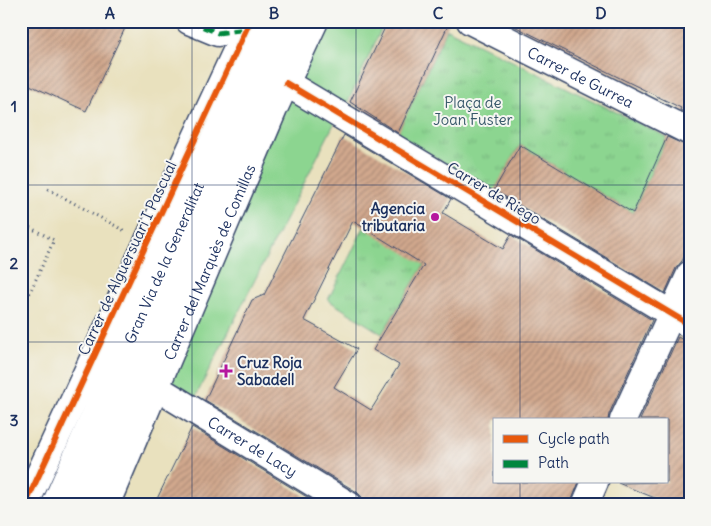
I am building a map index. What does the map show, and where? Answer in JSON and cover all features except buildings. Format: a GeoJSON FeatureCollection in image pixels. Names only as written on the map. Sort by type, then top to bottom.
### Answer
{"type":"FeatureCollection","features":[{"type":"Feature","properties":{"kind":"street"},"geometry":{"type":"LineString","coordinates":[[189,21],[218,33],[257,27]]}},
{"type":"Feature","properties":{"kind":"street","name":"Gran Via de la Generalitat"},"geometry":{"type":"LineString","coordinates":[[82,505],[292,21]]}},
{"type":"Feature","properties":{"kind":"street","name":"Carrer del Marquès de Comillas"},"geometry":{"type":"LineString","coordinates":[[106,505],[286,83],[315,21]]}},
{"type":"Feature","properties":{"kind":"street","name":"Carrer de Gurrea"},"geometry":{"type":"LineString","coordinates":[[470,21],[690,132]]}},
{"type":"Feature","properties":{"kind":"street"},"geometry":{"type":"LineString","coordinates":[[233,59],[257,27]]}},
{"type":"Feature","properties":{"kind":"street","name":"Gran Via de la Generalitat"},"geometry":{"type":"LineString","coordinates":[[56,505],[257,27]]}},
{"type":"Feature","properties":{"kind":"street","name":"Carrer de Alguersuari I Pascual"},"geometry":{"type":"LineString","coordinates":[[25,505],[233,59]]}},
{"type":"Feature","properties":{"kind":"street","name":"Carrer de Riego"},"geometry":{"type":"LineString","coordinates":[[286,83],[681,320]]}},
{"type":"Feature","properties":{"kind":"street"},"geometry":{"type":"LineString","coordinates":[[625,418],[681,320],[690,274]]}},
{"type":"Feature","properties":{"kind":"street","name":"Carrer de Lacy"},"geometry":{"type":"LineString","coordinates":[[157,388],[349,505]]}},
{"type":"Feature","properties":{"kind":"street"},"geometry":{"type":"LineString","coordinates":[[585,505],[594,484]]}},
{"type":"Feature","properties":{"kind":"path"},"geometry":{"type":"LineString","coordinates":[[48,189],[148,243]]}},
{"type":"Feature","properties":{"kind":"path"},"geometry":{"type":"LineString","coordinates":[[21,223],[54,240],[21,312]]}},
{"type":"Feature","properties":{"kind":"green space"},"geometry":{"type":"Polygon","coordinates":[[[318,21],[385,21],[343,113],[290,81],[318,21]]]}},
{"type":"Feature","properties":{"kind":"green space","name":"Plaça de Joan Fuster"},"geometry":{"type":"Polygon","coordinates":[[[447,29],[667,137],[633,213],[520,145],[493,193],[397,134],[447,29]]]}},
{"type":"Feature","properties":{"kind":"green space"},"geometry":{"type":"Polygon","coordinates":[[[288,92],[336,120],[193,402],[157,388],[288,92]]]}},
{"type":"Feature","properties":{"kind":"green space"},"geometry":{"type":"Polygon","coordinates":[[[371,213],[424,265],[382,334],[328,300],[371,213]]]}},
{"type":"Feature","properties":{"kind":"marked path"},"geometry":{"type":"LineString","coordinates":[[189,21],[218,33],[246,29]]}},
{"type":"Feature","properties":{"kind":"cycle path"},"geometry":{"type":"LineString","coordinates":[[25,505],[250,21]]}},
{"type":"Feature","properties":{"kind":"cycle path"},"geometry":{"type":"LineString","coordinates":[[286,83],[690,325]]}},
{"type":"Feature","properties":{"kind":"place","name":"Agencia tributaria"},"geometry":{"type":"Point","coordinates":[435,217]}},
{"type":"Feature","properties":{"kind":"place","name":"Cruz Roja Sabadell"},"geometry":{"type":"Point","coordinates":[226,371]}}]}
